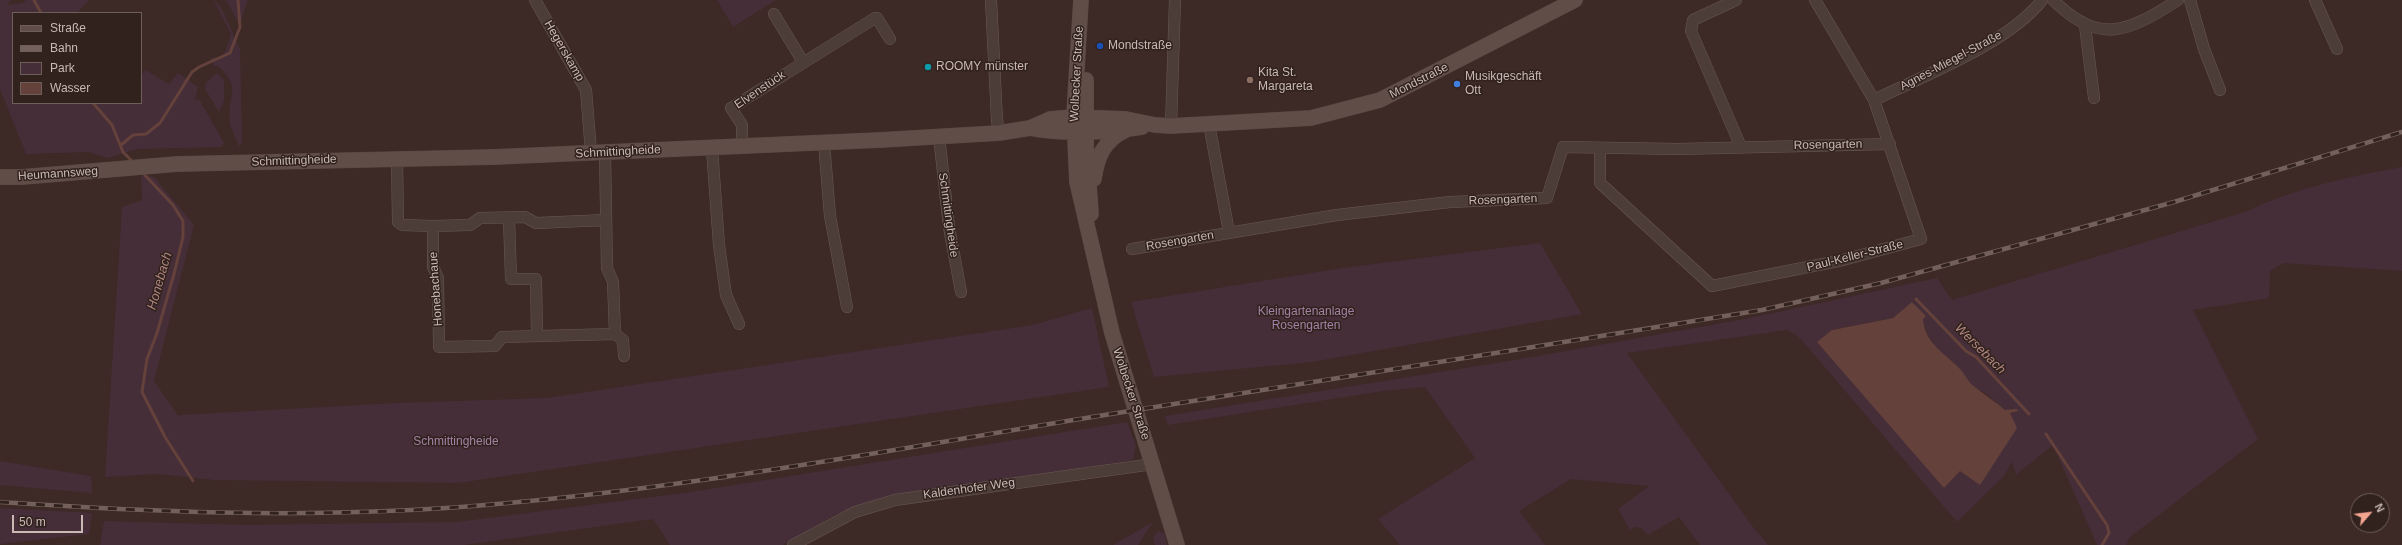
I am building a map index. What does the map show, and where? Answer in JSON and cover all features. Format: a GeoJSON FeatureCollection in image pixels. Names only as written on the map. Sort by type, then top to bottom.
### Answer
{"type":"FeatureCollection","features":[{"type":"Feature","properties":{"kind":"street","name":"Hegerskamp"},"geometry":{"type":"LineString","coordinates":[[535,0],[586,90],[598,151]]}},
{"type":"Feature","properties":{"kind":"street"},"geometry":{"type":"LineString","coordinates":[[991,0],[997,120],[999,132]]}},
{"type":"Feature","properties":{"kind":"street","name":"Wolbecker Straße"},"geometry":{"type":"LineString","coordinates":[[1081,0],[1080,124],[1092,202],[1090,243]]}},
{"type":"Feature","properties":{"kind":"street","name":"Wolbecker Straße"},"geometry":{"type":"LineString","coordinates":[[1086,0],[1077,182],[1112,333],[1177,545]]}},
{"type":"Feature","properties":{"kind":"street"},"geometry":{"type":"LineString","coordinates":[[1171,126],[1175,0]]}},
{"type":"Feature","properties":{"kind":"street","name":"Mondstraße"},"geometry":{"type":"LineString","coordinates":[[1080,124],[1126,119],[1155,125],[1171,126],[1311,118],[1380,100],[1575,0]]}},
{"type":"Feature","properties":{"kind":"street"},"geometry":{"type":"LineString","coordinates":[[1736,0],[1693,20],[1691,31],[1741,147]]}},
{"type":"Feature","properties":{"kind":"street","name":"Paul-Keller-Straße"},"geometry":{"type":"LineString","coordinates":[[1600,149],[1600,183],[1712,286],[1843,260],[1921,239],[1874,100],[1815,0]]}},
{"type":"Feature","properties":{"kind":"street","name":"Agnes-Miegel-Straße"},"geometry":{"type":"LineString","coordinates":[[1874,100],[1995,40],[2034,11],[2042,0]]}},
{"type":"Feature","properties":{"kind":"street"},"geometry":{"type":"LineString","coordinates":[[2053,0],[2065,12],[2085,25],[2106,30],[2126,29],[2143,22],[2178,0]]}},
{"type":"Feature","properties":{"kind":"street"},"geometry":{"type":"LineString","coordinates":[[2190,0],[2204,48],[2220,90]]}},
{"type":"Feature","properties":{"kind":"street"},"geometry":{"type":"LineString","coordinates":[[2315,0],[2337,49]]}},
{"type":"Feature","properties":{"kind":"street"},"geometry":{"type":"LineString","coordinates":[[774,14],[803,62]]}},
{"type":"Feature","properties":{"kind":"street","name":"Elvenstück"},"geometry":{"type":"LineString","coordinates":[[742,147],[742,125],[731,108],[874,18],[877,18],[890,39]]}},
{"type":"Feature","properties":{"kind":"street"},"geometry":{"type":"LineString","coordinates":[[2085,25],[2094,98]]}},
{"type":"Feature","properties":{"kind":"street","name":"Schmittingheide"},"geometry":{"type":"LineString","coordinates":[[122,170],[146,167],[742,147],[999,132],[1030,128],[1050,119],[1080,124]]}},
{"type":"Feature","properties":{"kind":"street","name":"Mondstraße"},"geometry":{"type":"LineString","coordinates":[[1080,124],[1128,129],[1155,125]]}},
{"type":"Feature","properties":{"kind":"street","name":"Rosengarten"},"geometry":{"type":"LineString","coordinates":[[1209,124],[1229,232]]}},
{"type":"Feature","properties":{"kind":"street"},"geometry":{"type":"LineString","coordinates":[[1092,202],[1095,171],[1101,150],[1112,137],[1128,129]]}},
{"type":"Feature","properties":{"kind":"street","name":"Schmittingheide"},"geometry":{"type":"LineString","coordinates":[[940,136],[948,220],[961,292]]}},
{"type":"Feature","properties":{"kind":"street"},"geometry":{"type":"LineString","coordinates":[[824,143],[830,216],[847,307]]}},
{"type":"Feature","properties":{"kind":"street","name":"Rosengarten"},"geometry":{"type":"LineString","coordinates":[[1132,249],[1337,215],[1450,202],[1547,198],[1563,147],[1600,149],[1890,144]]}},
{"type":"Feature","properties":{"kind":"street"},"geometry":{"type":"LineString","coordinates":[[712,148],[719,245],[725,288],[739,324]]}},
{"type":"Feature","properties":{"kind":"street"},"geometry":{"type":"LineString","coordinates":[[598,151],[606,220],[607,268],[614,282],[615,334],[623,340],[624,356]]}},
{"type":"Feature","properties":{"kind":"street"},"geometry":{"type":"LineString","coordinates":[[397,159],[398,222],[402,225],[470,225],[480,218],[525,217],[536,223],[606,220]]}},
{"type":"Feature","properties":{"kind":"street","name":"Heumannsweg"},"geometry":{"type":"LineString","coordinates":[[0,177],[22,177],[122,170]]}},
{"type":"Feature","properties":{"kind":"street"},"geometry":{"type":"LineString","coordinates":[[510,218],[511,279],[536,279],[537,336]]}},
{"type":"Feature","properties":{"kind":"street","name":"Honebachaue"},"geometry":{"type":"LineString","coordinates":[[433,226],[433,267],[438,278],[439,347],[495,346],[502,337],[615,334]]}},
{"type":"Feature","properties":{"kind":"street","name":"Kaldenhofer Weg"},"geometry":{"type":"LineString","coordinates":[[793,545],[855,512],[894,500],[1153,464]]}},
{"type":"Feature","properties":{"kind":"green space"},"geometry":{"type":"Polygon","coordinates":[[[0,0],[11,0],[7,5],[23,3],[26,0],[89,0],[78,12],[12,12],[12,104],[142,104],[142,74],[145,70],[169,84],[178,73],[198,87],[195,101],[199,99],[224,143],[221,147],[137,149],[107,158],[89,152],[26,154],[0,89],[0,0]]]}},
{"type":"Feature","properties":{"kind":"green space"},"geometry":{"type":"Polygon","coordinates":[[[213,0],[220,5],[240,49],[242,143],[239,146],[232,131],[230,122],[229,113],[232,87],[226,74],[218,66],[214,66],[210,58],[221,57],[226,50],[231,34],[213,0]]]}},
{"type":"Feature","properties":{"kind":"green space"},"geometry":{"type":"Polygon","coordinates":[[[226,0],[248,0],[239,24],[226,0]]]}},
{"type":"Feature","properties":{"kind":"green space"},"geometry":{"type":"Polygon","coordinates":[[[717,0],[776,0],[733,27],[717,0]]]}},
{"type":"Feature","properties":{"kind":"green space"},"geometry":{"type":"Polygon","coordinates":[[[217,73],[224,80],[224,101],[219,112],[205,89],[206,82],[217,73]]]}},
{"type":"Feature","properties":{"kind":"green space"},"geometry":{"type":"Polygon","coordinates":[[[2402,167],[2402,271],[2284,263],[2270,271],[2269,298],[2193,310],[2258,439],[2129,538],[2126,545],[2097,545],[2053,445],[2016,475],[2012,462],[2004,476],[1957,522],[1800,338],[1787,330],[1627,353],[1753,527],[1768,545],[1700,545],[1679,517],[1648,535],[1641,528],[1635,527],[1630,530],[1618,509],[1649,486],[1571,479],[1519,511],[1545,545],[1400,545],[1378,519],[1475,458],[1425,387],[1383,391],[1168,425],[1165,416],[1515,360],[1745,319],[1937,278],[1952,300],[2245,212],[2283,196],[2322,184],[2402,167]],[[1913,302],[1893,318],[1832,330],[1944,488],[2010,413],[2018,411],[2005,410],[1988,395],[1974,387],[1960,370],[1934,346],[1924,326],[1923,319],[1913,302]]]}},
{"type":"Feature","properties":{"kind":"green space","name":"Schmittingheide"},"geometry":{"type":"Polygon","coordinates":[[[141,176],[154,177],[194,225],[154,381],[180,418],[179,415],[396,403],[547,398],[1033,325],[1092,308],[1109,387],[458,483],[214,480],[158,474],[105,477],[122,207],[142,200],[141,176]]]}},
{"type":"Feature","properties":{"kind":"green space","name":"Kleingartenanlage Rosengarten"},"geometry":{"type":"Polygon","coordinates":[[[1540,243],[1582,314],[1312,362],[1154,377],[1131,302],[1343,268],[1540,243]]]}},
{"type":"Feature","properties":{"kind":"green space"},"geometry":{"type":"Polygon","coordinates":[[[1127,422],[1136,445],[1133,460],[868,503],[837,514],[783,545],[670,545],[653,519],[464,545],[100,545],[104,521],[246,525],[457,522],[691,492],[1127,422]]]}},
{"type":"Feature","properties":{"kind":"green space"},"geometry":{"type":"Polygon","coordinates":[[[0,461],[91,476],[92,493],[0,485],[0,461]]]}},
{"type":"Feature","properties":{"kind":"green space"},"geometry":{"type":"Polygon","coordinates":[[[0,508],[92,513],[89,534],[0,544],[0,508]]]}},
{"type":"Feature","properties":{"kind":"green space"},"geometry":{"type":"Polygon","coordinates":[[[1153,522],[1138,545],[1113,545],[1153,522]]]}},
{"type":"Feature","properties":{"kind":"green space"},"geometry":{"type":"Polygon","coordinates":[[[1158,531],[1165,534],[1167,545],[1155,545],[1153,538],[1158,531]]]}},
{"type":"Feature","properties":{"kind":"water"},"geometry":{"type":"Polygon","coordinates":[[[1912,302],[1926,316],[1923,319],[1925,328],[1932,342],[1961,370],[1971,384],[2005,410],[2017,409],[2018,411],[2010,413],[2017,428],[1980,485],[1960,471],[1944,488],[1817,342],[1832,330],[1893,318],[1912,302]]]}},
{"type":"Feature","properties":{"kind":"waterway","name":"Honebach"},"geometry":{"type":"LineString","coordinates":[[34,0],[40,12]]}},
{"type":"Feature","properties":{"kind":"waterway"},"geometry":{"type":"LineString","coordinates":[[121,145],[133,135],[146,134],[160,123],[192,72],[199,67],[230,53],[240,27],[238,0]]}},
{"type":"Feature","properties":{"kind":"waterway","name":"Honebach"},"geometry":{"type":"LineString","coordinates":[[94,104],[112,125],[123,152],[133,162]]}},
{"type":"Feature","properties":{"kind":"waterway","name":"Honebach"},"geometry":{"type":"LineString","coordinates":[[142,172],[173,205],[183,221],[183,237],[157,333],[147,359],[142,392],[165,437],[193,481]]}},
{"type":"Feature","properties":{"kind":"waterway","name":"Wersebach"},"geometry":{"type":"LineString","coordinates":[[1916,299],[1966,351],[1976,357],[2029,414]]}},
{"type":"Feature","properties":{"kind":"waterway","name":"Wersebach"},"geometry":{"type":"LineString","coordinates":[[2046,434],[2107,525],[2109,533],[2102,545]]}},
{"type":"Feature","properties":{"kind":"railway"},"geometry":{"type":"LineString","coordinates":[[0,502],[167,511],[279,513],[390,511],[527,501],[689,482],[770,470],[1762,310],[1881,283],[2174,202],[2402,132]]}},
{"type":"Feature","properties":{"kind":"place","name":"Mondstraße"},"geometry":{"type":"Point","coordinates":[1100,46]}},
{"type":"Feature","properties":{"kind":"place","name":"ROOMY münster"},"geometry":{"type":"Point","coordinates":[928,67]}},
{"type":"Feature","properties":{"kind":"place","name":"Kita St. Margareta"},"geometry":{"type":"Point","coordinates":[1250,80]}},
{"type":"Feature","properties":{"kind":"place","name":"Musikgeschäft Ott"},"geometry":{"type":"Point","coordinates":[1457,84]}}]}
